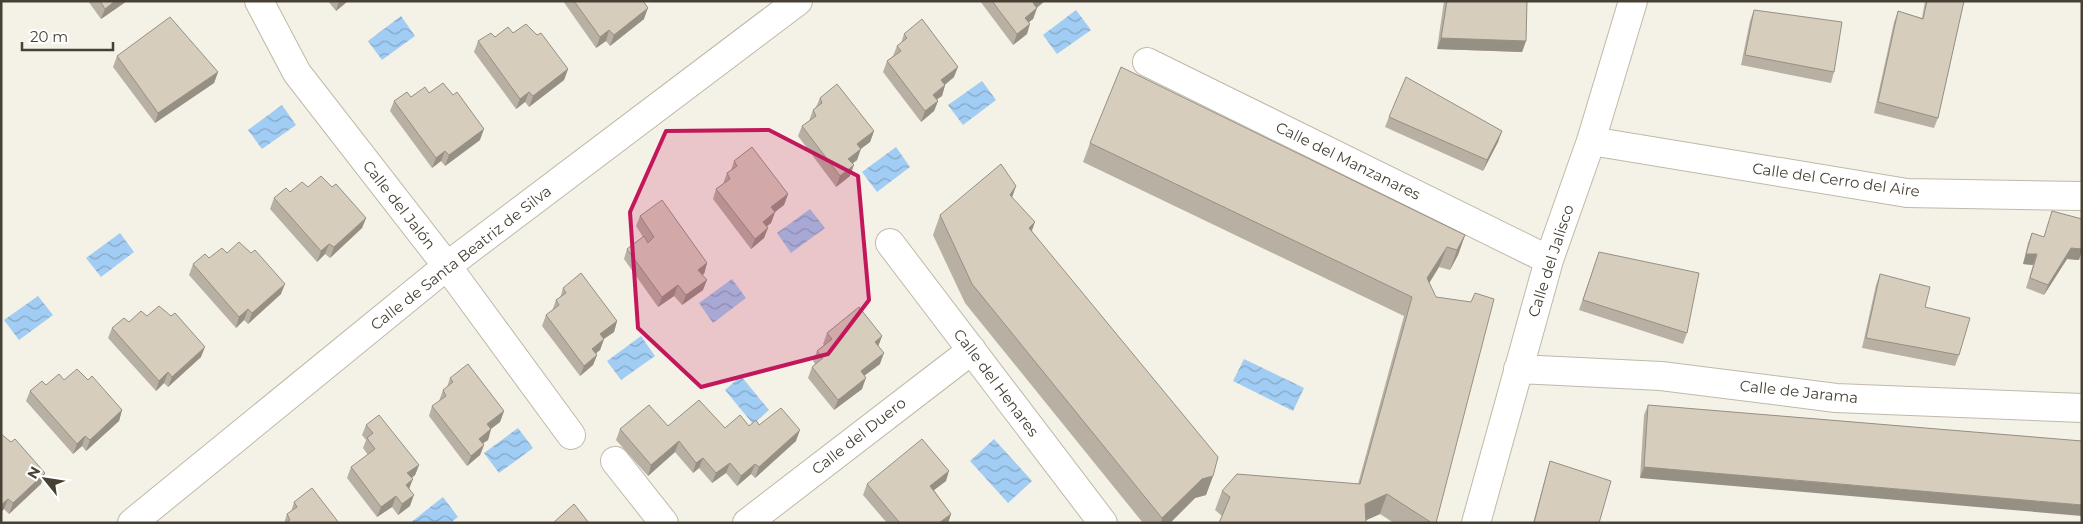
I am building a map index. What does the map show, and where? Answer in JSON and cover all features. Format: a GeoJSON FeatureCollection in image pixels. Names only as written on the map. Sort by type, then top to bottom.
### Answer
{"type":"FeatureCollection","features":[{"type":"Feature","properties":{"kind":"street","name":"Calle del Jalón"},"geometry":{"type":"LineString","coordinates":[[259,1],[297,73],[447,266],[571,435]]}},
{"type":"Feature","properties":{"kind":"street","name":"Calle de Santa Beatriz de Silva"},"geometry":{"type":"LineString","coordinates":[[132,523],[447,266],[798,1]]}},
{"type":"Feature","properties":{"kind":"street","name":"Calle del Jalisco"},"geometry":{"type":"LineString","coordinates":[[1476,523],[1549,260],[1591,141],[1633,1]]}},
{"type":"Feature","properties":{"kind":"street","name":"Calle del Manzanares"},"geometry":{"type":"LineString","coordinates":[[1147,62],[1549,260]]}},
{"type":"Feature","properties":{"kind":"street","name":"Calle del Cerro del Aire"},"geometry":{"type":"LineString","coordinates":[[1591,141],[1907,193],[2082,196]]}},
{"type":"Feature","properties":{"kind":"street","name":"Calle del Henares"},"geometry":{"type":"LineString","coordinates":[[890,243],[1103,523]]}},
{"type":"Feature","properties":{"kind":"street","name":"Calle del Duero"},"geometry":{"type":"LineString","coordinates":[[747,523],[972,350]]}},
{"type":"Feature","properties":{"kind":"street","name":"Calle de Jarama"},"geometry":{"type":"LineString","coordinates":[[1518,369],[1661,376],[1836,398],[2082,408]]}},
{"type":"Feature","properties":{"kind":"street"},"geometry":{"type":"LineString","coordinates":[[614,461],[664,523]]}},
{"type":"Feature","properties":{"kind":"highlighted area"},"geometry":{"type":"Polygon","coordinates":[[[769,130],[858,176],[869,300],[828,354],[701,387],[638,328],[630,212],[666,131],[769,130]]]}},
{"type":"Feature","properties":{"kind":"water"},"geometry":{"type":"Polygon","coordinates":[[[1076,10],[1091,30],[1057,54],[1043,35],[1076,10]]]}},
{"type":"Feature","properties":{"kind":"water"},"geometry":{"type":"Polygon","coordinates":[[[401,16],[415,36],[382,60],[368,41],[401,16]]]}},
{"type":"Feature","properties":{"kind":"water"},"geometry":{"type":"Polygon","coordinates":[[[982,81],[996,100],[963,125],[948,105],[982,81]]]}},
{"type":"Feature","properties":{"kind":"water"},"geometry":{"type":"Polygon","coordinates":[[[282,105],[296,125],[262,149],[248,130],[282,105]]]}},
{"type":"Feature","properties":{"kind":"water"},"geometry":{"type":"Polygon","coordinates":[[[896,147],[910,167],[877,192],[862,172],[896,147]]]}},
{"type":"Feature","properties":{"kind":"water"},"geometry":{"type":"Polygon","coordinates":[[[810,209],[825,228],[791,253],[777,233],[810,209]]]}},
{"type":"Feature","properties":{"kind":"water"},"geometry":{"type":"Polygon","coordinates":[[[120,233],[134,252],[101,277],[86,258],[120,233]]]}},
{"type":"Feature","properties":{"kind":"water"},"geometry":{"type":"Polygon","coordinates":[[[732,279],[746,298],[713,323],[699,303],[732,279]]]}},
{"type":"Feature","properties":{"kind":"water"},"geometry":{"type":"Polygon","coordinates":[[[38,296],[53,315],[19,340],[4,320],[38,296]]]}},
{"type":"Feature","properties":{"kind":"water"},"geometry":{"type":"Polygon","coordinates":[[[641,336],[655,356],[621,380],[607,361],[641,336]]]}},
{"type":"Feature","properties":{"kind":"water"},"geometry":{"type":"Polygon","coordinates":[[[1244,359],[1304,388],[1293,411],[1233,381],[1244,359]]]}},
{"type":"Feature","properties":{"kind":"water"},"geometry":{"type":"Polygon","coordinates":[[[741,376],[769,410],[753,424],[725,390],[741,376]]]}},
{"type":"Feature","properties":{"kind":"water"},"geometry":{"type":"Polygon","coordinates":[[[518,428],[533,448],[499,473],[484,453],[518,428]]]}},
{"type":"Feature","properties":{"kind":"water"},"geometry":{"type":"Polygon","coordinates":[[[994,439],[1032,481],[1008,503],[970,461],[994,439]]]}},
{"type":"Feature","properties":{"kind":"water"},"geometry":{"type":"Polygon","coordinates":[[[443,497],[458,517],[450,523],[410,523],[443,497]]]}},
{"type":"Feature","properties":{"kind":"building"},"geometry":{"type":"Polygon","coordinates":[[[100,1],[115,1],[105,9],[100,1]]]}},
{"type":"Feature","properties":{"kind":"building"},"geometry":{"type":"Polygon","coordinates":[[[574,1],[643,1],[648,8],[614,35],[609,30],[600,37],[574,1]]]}},
{"type":"Feature","properties":{"kind":"building"},"geometry":{"type":"Polygon","coordinates":[[[992,1],[1035,1],[1033,3],[1037,8],[1025,18],[1030,24],[1017,34],[992,1]]]}},
{"type":"Feature","properties":{"kind":"building"},"geometry":{"type":"Polygon","coordinates":[[[1447,1],[1527,1],[1526,41],[1441,38],[1447,1]]]}},
{"type":"Feature","properties":{"kind":"building"},"geometry":{"type":"Polygon","coordinates":[[[1927,1],[1964,1],[1938,118],[1878,102],[1898,11],[1923,19],[1927,1]]]}},
{"type":"Feature","properties":{"kind":"building"},"geometry":{"type":"Polygon","coordinates":[[[1754,10],[1842,22],[1834,72],[1745,55],[1754,10]]]}},
{"type":"Feature","properties":{"kind":"building"},"geometry":{"type":"Polygon","coordinates":[[[170,17],[218,72],[158,113],[117,56],[170,17]]]}},
{"type":"Feature","properties":{"kind":"building"},"geometry":{"type":"Polygon","coordinates":[[[922,19],[958,67],[941,80],[945,85],[933,95],[938,101],[925,111],[887,61],[901,51],[897,46],[907,38],[904,34],[922,19]]]}},
{"type":"Feature","properties":{"kind":"building"},"geometry":{"type":"Polygon","coordinates":[[[526,24],[537,35],[541,33],[568,69],[533,96],[529,92],[520,99],[478,41],[491,33],[495,37],[508,27],[513,33],[526,24]]]}},
{"type":"Feature","properties":{"kind":"building"},"geometry":{"type":"Polygon","coordinates":[[[1121,67],[1465,235],[1457,250],[1447,247],[1427,278],[1436,297],[1471,302],[1475,293],[1494,299],[1436,523],[1432,523],[1387,494],[1365,504],[1366,523],[1219,523],[1230,497],[1222,491],[1237,474],[1360,484],[1412,297],[1090,143],[1121,67]]]}},
{"type":"Feature","properties":{"kind":"building"},"geometry":{"type":"Polygon","coordinates":[[[1406,77],[1502,131],[1487,160],[1389,117],[1406,77]]]}},
{"type":"Feature","properties":{"kind":"building"},"geometry":{"type":"Polygon","coordinates":[[[443,83],[453,95],[457,92],[484,129],[449,155],[445,151],[436,158],[394,101],[407,92],[411,97],[425,87],[429,93],[443,83]]]}},
{"type":"Feature","properties":{"kind":"building"},"geometry":{"type":"Polygon","coordinates":[[[837,84],[874,131],[857,144],[861,149],[848,159],[854,165],[840,176],[802,126],[816,116],[813,110],[822,103],[820,98],[837,84]]]}},
{"type":"Feature","properties":{"kind":"building"},"geometry":{"type":"Polygon","coordinates":[[[752,147],[788,194],[771,207],[775,212],[763,222],[768,228],[755,239],[716,189],[730,179],[727,173],[737,166],[734,161],[752,147]]]}},
{"type":"Feature","properties":{"kind":"building"},"geometry":{"type":"Polygon","coordinates":[[[1001,164],[1016,186],[1010,195],[1035,222],[1029,228],[1218,457],[1213,476],[1202,479],[1162,518],[972,284],[940,215],[1001,164]]]}},
{"type":"Feature","properties":{"kind":"building"},"geometry":{"type":"Polygon","coordinates":[[[321,176],[332,187],[336,184],[366,218],[334,247],[329,244],[321,251],[274,198],[286,188],[290,192],[302,182],[308,187],[321,176]]]}},
{"type":"Feature","properties":{"kind":"building"},"geometry":{"type":"Polygon","coordinates":[[[662,200],[707,263],[698,270],[707,280],[686,295],[678,285],[662,297],[627,249],[644,236],[648,243],[654,237],[640,216],[662,200]]]}},
{"type":"Feature","properties":{"kind":"building"},"geometry":{"type":"Polygon","coordinates":[[[2052,211],[2082,219],[2082,249],[2071,248],[2048,285],[2030,278],[2037,254],[2026,254],[2032,233],[2044,237],[2052,211]]]}},
{"type":"Feature","properties":{"kind":"building"},"geometry":{"type":"Polygon","coordinates":[[[239,242],[251,253],[255,250],[285,284],[252,313],[248,309],[239,317],[193,264],[205,254],[209,258],[222,248],[227,253],[239,242]]]}},
{"type":"Feature","properties":{"kind":"building"},"geometry":{"type":"Polygon","coordinates":[[[1599,252],[1699,273],[1687,333],[1583,300],[1599,252]]]}},
{"type":"Feature","properties":{"kind":"building"},"geometry":{"type":"Polygon","coordinates":[[[581,273],[617,321],[600,334],[604,339],[592,349],[597,355],[584,366],[546,315],[559,305],[556,300],[566,293],[563,288],[581,273]]]}},
{"type":"Feature","properties":{"kind":"building"},"geometry":{"type":"Polygon","coordinates":[[[1880,274],[1930,287],[1925,307],[1970,318],[1959,355],[1866,338],[1880,274]]]}},
{"type":"Feature","properties":{"kind":"building"},"geometry":{"type":"Polygon","coordinates":[[[159,306],[171,316],[175,313],[205,347],[172,377],[168,372],[159,381],[112,328],[124,318],[129,322],[141,311],[147,316],[159,306]]]}},
{"type":"Feature","properties":{"kind":"building"},"geometry":{"type":"Polygon","coordinates":[[[859,307],[882,336],[875,342],[884,353],[861,371],[866,378],[838,400],[812,367],[823,358],[817,351],[832,339],[827,333],[859,307]]]}},
{"type":"Feature","properties":{"kind":"building"},"geometry":{"type":"Polygon","coordinates":[[[468,364],[504,411],[487,424],[491,429],[479,439],[484,445],[471,456],[432,406],[446,396],[443,390],[453,382],[450,378],[468,364]]]}},
{"type":"Feature","properties":{"kind":"building"},"geometry":{"type":"Polygon","coordinates":[[[77,369],[88,380],[92,376],[122,410],[90,440],[85,436],[77,444],[30,391],[42,381],[46,385],[59,374],[64,380],[77,369]]]}},
{"type":"Feature","properties":{"kind":"building"},"geometry":{"type":"Polygon","coordinates":[[[699,400],[725,428],[740,415],[749,426],[756,420],[759,425],[781,408],[800,430],[759,467],[755,464],[741,476],[730,463],[716,473],[703,458],[696,463],[679,441],[651,465],[620,429],[649,405],[668,426],[699,400]]]}},
{"type":"Feature","properties":{"kind":"building"},"geometry":{"type":"Polygon","coordinates":[[[1648,405],[2082,441],[2082,505],[1644,467],[1648,405]]]}},
{"type":"Feature","properties":{"kind":"building"},"geometry":{"type":"Polygon","coordinates":[[[379,415],[419,465],[407,473],[413,479],[406,485],[414,495],[402,504],[396,496],[381,507],[351,467],[375,449],[367,438],[373,433],[366,425],[379,415]]]}},
{"type":"Feature","properties":{"kind":"building"},"geometry":{"type":"Polygon","coordinates":[[[1,434],[11,442],[15,439],[45,473],[13,503],[8,499],[1,505],[1,434]]]}},
{"type":"Feature","properties":{"kind":"building"},"geometry":{"type":"Polygon","coordinates":[[[922,439],[949,471],[930,486],[951,514],[939,523],[900,523],[867,484],[922,439]]]}},
{"type":"Feature","properties":{"kind":"building"},"geometry":{"type":"Polygon","coordinates":[[[1550,461],[1611,481],[1599,523],[1534,523],[1550,461]]]}},
{"type":"Feature","properties":{"kind":"building"},"geometry":{"type":"Polygon","coordinates":[[[312,488],[339,523],[286,523],[290,520],[287,514],[297,507],[294,502],[312,488]]]}},
{"type":"Feature","properties":{"kind":"building"},"geometry":{"type":"Polygon","coordinates":[[[574,504],[589,523],[553,523],[574,504]]]}}]}
